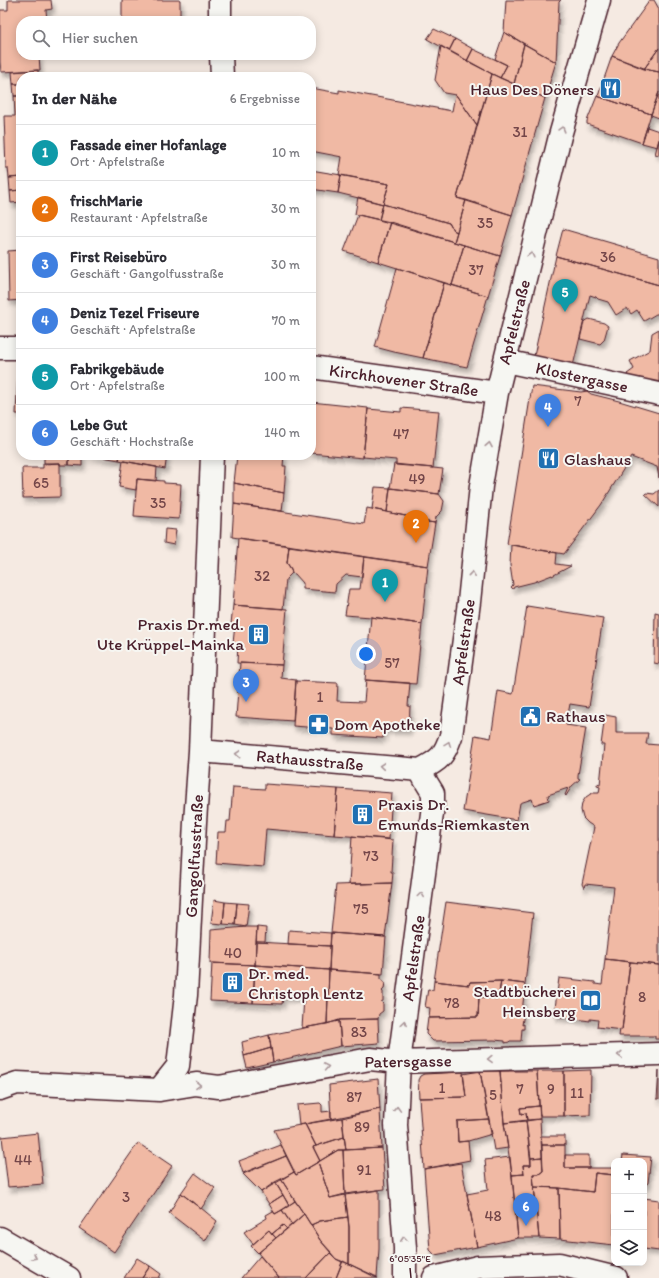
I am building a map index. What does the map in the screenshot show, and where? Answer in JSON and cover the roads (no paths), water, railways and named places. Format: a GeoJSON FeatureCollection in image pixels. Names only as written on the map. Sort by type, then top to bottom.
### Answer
{"type":"FeatureCollection","features":[{"type":"Feature","properties":{"kind":"street"},"geometry":{"type":"LineString","coordinates":[[220,0],[220,16]]}},
{"type":"Feature","properties":{"kind":"street","name":"Apfelstraße"},"geometry":{"type":"LineString","coordinates":[[405,1278],[405,1248],[396,1125],[399,1062],[434,806],[433,793],[420,770],[439,759],[446,749],[451,736],[469,602],[482,486],[498,393],[560,136],[599,0]]}},
{"type":"Feature","properties":{"kind":"street"},"geometry":{"type":"LineString","coordinates":[[221,60],[222,72]]}},
{"type":"Feature","properties":{"kind":"street"},"geometry":{"type":"LineString","coordinates":[[0,348],[16,348]]}},
{"type":"Feature","properties":{"kind":"street","name":"Klostergasse"},"geometry":{"type":"LineString","coordinates":[[505,361],[659,394]]}},
{"type":"Feature","properties":{"kind":"street","name":"Kirchhovener Straße"},"geometry":{"type":"LineString","coordinates":[[316,368],[498,393]]}},
{"type":"Feature","properties":{"kind":"street","name":"Gangolfusstraße"},"geometry":{"type":"LineString","coordinates":[[159,1090],[178,1066],[186,995],[200,751],[212,460]]}},
{"type":"Feature","properties":{"kind":"street","name":"Rathausstraße"},"geometry":{"type":"LineString","coordinates":[[200,751],[420,770]]}},
{"type":"Feature","properties":{"kind":"street","name":"Patersgasse"},"geometry":{"type":"LineString","coordinates":[[159,1090],[196,1084],[219,1087],[370,1059],[399,1062],[659,1054]]}},
{"type":"Feature","properties":{"kind":"street"},"geometry":{"type":"LineString","coordinates":[[0,1089],[17,1084],[159,1090]]}},
{"type":"Feature","properties":{"kind":"street"},"geometry":{"type":"LineString","coordinates":[[0,1238],[44,1262],[69,1278]]}},
{"type":"Feature","properties":{"kind":"street"},"geometry":{"type":"LineString","coordinates":[[434,1278],[478,1267],[558,1264],[616,1278]]}},
{"type":"Feature","properties":{"kind":"place","name":"Haus Des Döners"},"geometry":{"type":"Point","coordinates":[610,89]}},
{"type":"Feature","properties":{"kind":"place","name":"Fabrikgebäude"},"geometry":{"type":"Point","coordinates":[565,312]}},
{"type":"Feature","properties":{"kind":"place","name":"Deniz Tezel Friseure"},"geometry":{"type":"Point","coordinates":[548,427]}},
{"type":"Feature","properties":{"kind":"place","name":"Glashaus"},"geometry":{"type":"Point","coordinates":[549,459]}},
{"type":"Feature","properties":{"kind":"place","name":"frischMarie"},"geometry":{"type":"Point","coordinates":[416,543]}},
{"type":"Feature","properties":{"kind":"place","name":"Fassade einer Hofanlage"},"geometry":{"type":"Point","coordinates":[385,602]}},
{"type":"Feature","properties":{"kind":"place","name":"Praxis Dr.med. Ute Krüppel-Mainka"},"geometry":{"type":"Point","coordinates":[259,634]}},
{"type":"Feature","properties":{"kind":"place","name":"First Reisebüro"},"geometry":{"type":"Point","coordinates":[246,702]}},
{"type":"Feature","properties":{"kind":"place","name":"Rathaus"},"geometry":{"type":"Point","coordinates":[531,716]}},
{"type":"Feature","properties":{"kind":"place","name":"Dom Apotheke"},"geometry":{"type":"Point","coordinates":[319,724]}},
{"type":"Feature","properties":{"kind":"place","name":"Praxis Dr. Emunds-Riemkasten"},"geometry":{"type":"Point","coordinates":[363,814]}},
{"type":"Feature","properties":{"kind":"place","name":"Dr. med. Christoph Lentz"},"geometry":{"type":"Point","coordinates":[232,983]}},
{"type":"Feature","properties":{"kind":"place","name":"Stadtbücherei Heinsberg"},"geometry":{"type":"Point","coordinates":[591,1001]}},
{"type":"Feature","properties":{"kind":"place","name":"Lebe Gut"},"geometry":{"type":"Point","coordinates":[526,1226]}}]}
